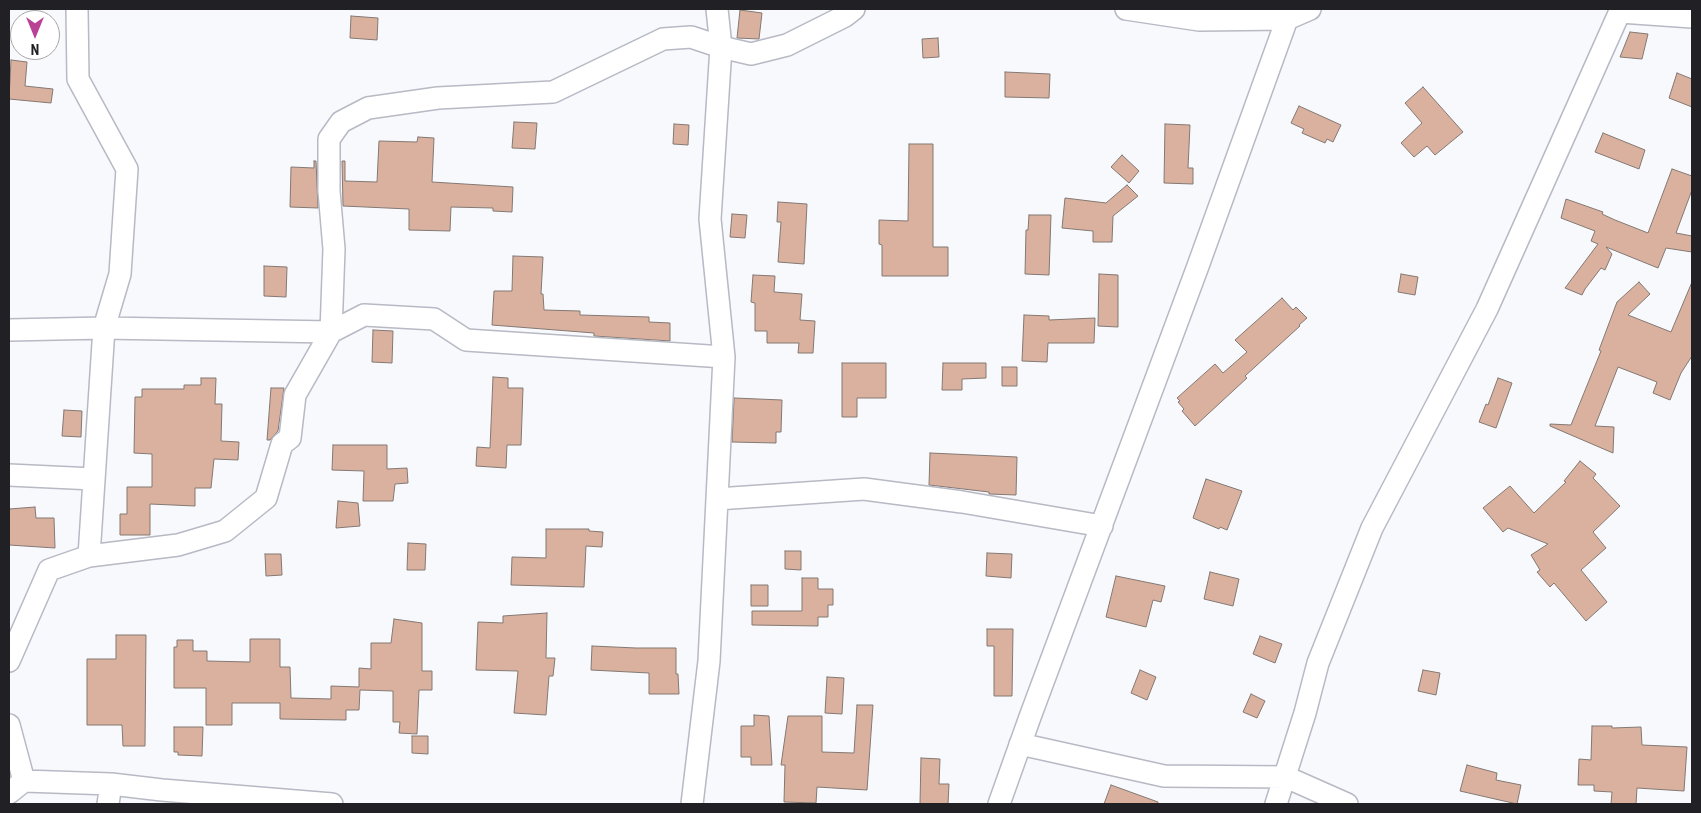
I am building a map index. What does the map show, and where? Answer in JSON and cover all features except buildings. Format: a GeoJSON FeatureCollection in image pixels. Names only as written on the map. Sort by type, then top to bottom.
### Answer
{"type":"FeatureCollection","features":[{"type":"Feature","properties":{"kind":"street"},"geometry":{"type":"LineString","coordinates":[[77,9],[78,79],[127,169],[120,274],[104,328],[89,556]]}},
{"type":"Feature","properties":{"kind":"street"},"geometry":{"type":"LineString","coordinates":[[692,804],[709,661],[724,357],[710,219],[721,47],[717,9]]}},
{"type":"Feature","properties":{"kind":"street"},"geometry":{"type":"LineString","coordinates":[[9,661],[50,570],[89,556],[178,545],[225,531],[266,498],[282,444],[290,438],[295,395],[331,332],[334,249],[330,190],[330,139],[341,122],[368,108],[456,97],[553,92],[663,39],[691,37],[721,47],[752,54],[786,46],[845,16],[854,9]]}},
{"type":"Feature","properties":{"kind":"street"},"geometry":{"type":"LineString","coordinates":[[1126,9],[1199,20],[1287,19],[1310,9]]}},
{"type":"Feature","properties":{"kind":"street"},"geometry":{"type":"LineString","coordinates":[[1276,804],[1286,777],[1318,663],[1372,528],[1487,309],[1621,10],[1692,17]]}},
{"type":"Feature","properties":{"kind":"street"},"geometry":{"type":"LineString","coordinates":[[999,804],[1202,257],[1287,19]]}},
{"type":"Feature","properties":{"kind":"street"},"geometry":{"type":"LineString","coordinates":[[9,330],[104,328],[331,332],[364,315],[434,319],[466,340],[724,357]]}},
{"type":"Feature","properties":{"kind":"street"},"geometry":{"type":"LineString","coordinates":[[9,475],[94,479]]}},
{"type":"Feature","properties":{"kind":"street"},"geometry":{"type":"LineString","coordinates":[[717,499],[864,489],[962,502],[1102,526]]}},
{"type":"Feature","properties":{"kind":"street"},"geometry":{"type":"LineString","coordinates":[[9,725],[16,787],[109,794],[162,790],[322,804]]}},
{"type":"Feature","properties":{"kind":"street"},"geometry":{"type":"LineString","coordinates":[[1020,744],[1164,776],[1286,777],[1347,804]]}}]}
